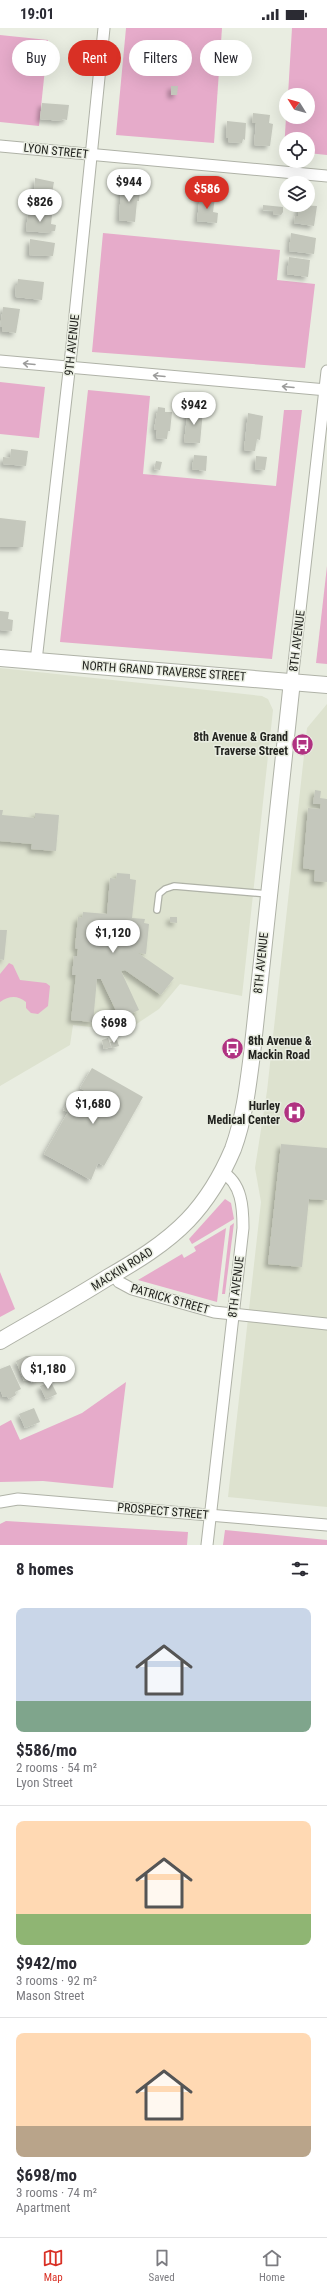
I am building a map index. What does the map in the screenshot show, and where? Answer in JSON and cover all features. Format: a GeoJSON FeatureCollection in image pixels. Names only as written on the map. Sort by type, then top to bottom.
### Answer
{"type":"FeatureCollection","features":[{"type":"Feature","properties":{"kind":"street","name":"9TH AVENUE"},"geometry":{"type":"LineString","coordinates":[[36,661],[69,368],[104,28]]}},
{"type":"Feature","properties":{"kind":"street","name":"LYON STREET"},"geometry":{"type":"LineString","coordinates":[[0,146],[327,176]]}},
{"type":"Feature","properties":{"kind":"street"},"geometry":{"type":"LineString","coordinates":[[0,361],[326,390]]}},
{"type":"Feature","properties":{"kind":"street","name":"8TH AVENUE"},"geometry":{"type":"LineString","coordinates":[[207,1545],[243,1218],[241,1202],[235,1183],[222,1172],[237,1137],[246,1096],[327,371]]}},
{"type":"Feature","properties":{"kind":"street","name":"NORTH GRAND TRAVERSE STREET"},"geometry":{"type":"LineString","coordinates":[[0,658],[327,685]]}},
{"type":"Feature","properties":{"kind":"street","name":"MACKIN ROAD"},"geometry":{"type":"LineString","coordinates":[[0,1341],[114,1275],[158,1246],[181,1227],[205,1200],[222,1172]]}},
{"type":"Feature","properties":{"kind":"street","name":"PATRICK STREET"},"geometry":{"type":"LineString","coordinates":[[114,1275],[123,1285],[136,1291],[232,1315],[327,1324]]}},
{"type":"Feature","properties":{"kind":"street","name":"PROSPECT STREET"},"geometry":{"type":"LineString","coordinates":[[0,1502],[18,1499],[327,1525]]}},
{"type":"Feature","properties":{"kind":"lane"},"geometry":{"type":"LineString","coordinates":[[156,910],[159,894],[174,886],[268,894]]}},
{"type":"Feature","properties":{"kind":"shaded area"},"geometry":{"type":"Polygon","coordinates":[[[126,28],[222,28],[221,40],[200,40],[200,76],[219,76],[214,143],[116,135],[126,28]]]}},
{"type":"Feature","properties":{"kind":"shaded area"},"geometry":{"type":"Polygon","coordinates":[[[292,28],[327,28],[327,155],[315,154],[315,132],[285,132],[286,124],[315,124],[315,88],[288,88],[292,28]]]}},
{"type":"Feature","properties":{"kind":"shaded area"},"geometry":{"type":"Polygon","coordinates":[[[0,35],[48,40],[12,40],[12,76],[44,76],[39,126],[0,122],[0,35]]]}},
{"type":"Feature","properties":{"kind":"shaded area"},"geometry":{"type":"Polygon","coordinates":[[[103,233],[280,250],[277,280],[315,284],[305,368],[92,352],[103,233]]]}},
{"type":"Feature","properties":{"kind":"shaded area"},"geometry":{"type":"Polygon","coordinates":[[[0,382],[45,387],[39,438],[0,434],[0,382]]]}},
{"type":"Feature","properties":{"kind":"shaded area"},"geometry":{"type":"Polygon","coordinates":[[[88,390],[150,396],[143,474],[276,486],[284,410],[302,410],[272,659],[60,642],[88,390]]]}},
{"type":"Feature","properties":{"kind":"shaded area"},"geometry":{"type":"Polygon","coordinates":[[[327,566],[327,664],[316,663],[327,566]]]}},
{"type":"Feature","properties":{"kind":"shaded area"},"geometry":{"type":"Polygon","coordinates":[[[0,668],[262,696],[268,699],[273,710],[242,996],[180,984],[159,1009],[132,1027],[117,1030],[73,1025],[70,1045],[0,1086],[0,668]]]}},
{"type":"Feature","properties":{"kind":"shaded area","name":"Hurley Medical Center"},"geometry":{"type":"Polygon","coordinates":[[[327,704],[327,1507],[228,1497],[261,1202],[255,1168],[267,1091],[307,728],[327,704]]]}},
{"type":"Feature","properties":{"kind":"shaded area"},"geometry":{"type":"Polygon","coordinates":[[[9,963],[13,965],[20,980],[46,983],[50,986],[48,1006],[38,1014],[31,1013],[26,1008],[26,1002],[16,997],[7,998],[0,1002],[0,974],[9,963]]]}},
{"type":"Feature","properties":{"kind":"shaded area"},"geometry":{"type":"Polygon","coordinates":[[[225,1199],[231,1203],[234,1219],[192,1244],[189,1239],[225,1199]]]}},
{"type":"Feature","properties":{"kind":"shaded area"},"geometry":{"type":"Polygon","coordinates":[[[234,1223],[225,1294],[222,1294],[230,1226],[234,1223]]]}},
{"type":"Feature","properties":{"kind":"shaded area"},"geometry":{"type":"Polygon","coordinates":[[[226,1228],[217,1302],[138,1280],[182,1254],[184,1258],[196,1251],[194,1247],[226,1228]]]}},
{"type":"Feature","properties":{"kind":"shaded area"},"geometry":{"type":"Polygon","coordinates":[[[0,1272],[15,1309],[0,1317],[0,1272]]]}},
{"type":"Feature","properties":{"kind":"shaded area"},"geometry":{"type":"Polygon","coordinates":[[[126,1382],[113,1488],[43,1481],[0,1482],[0,1426],[11,1420],[20,1440],[82,1413],[126,1382]]]}},
{"type":"Feature","properties":{"kind":"shaded area"},"geometry":{"type":"Polygon","coordinates":[[[6,1521],[188,1532],[187,1545],[0,1545],[0,1524],[6,1521]]]}},
{"type":"Feature","properties":{"kind":"shaded area"},"geometry":{"type":"Polygon","coordinates":[[[225,1530],[327,1540],[327,1545],[223,1545],[225,1530]]]}},
{"type":"Feature","properties":{"kind":"building"},"geometry":{"type":"Polygon","coordinates":[[[171,86],[178,86],[177,95],[171,95],[171,86]]]}},
{"type":"Feature","properties":{"kind":"building"},"geometry":{"type":"Polygon","coordinates":[[[42,103],[69,105],[67,120],[40,119],[42,103]]]}},
{"type":"Feature","properties":{"kind":"building"},"geometry":{"type":"Polygon","coordinates":[[[253,113],[270,115],[269,123],[273,124],[270,146],[254,145],[256,123],[252,123],[253,113]]]}},
{"type":"Feature","properties":{"kind":"building"},"geometry":{"type":"Polygon","coordinates":[[[227,121],[246,123],[245,140],[243,139],[242,143],[228,142],[228,138],[226,138],[227,121]]]}},
{"type":"Feature","properties":{"kind":"building"},"geometry":{"type":"Polygon","coordinates":[[[35,178],[54,182],[49,210],[34,208],[35,178]]]}},
{"type":"Feature","properties":{"kind":"building"},"geometry":{"type":"Polygon","coordinates":[[[128,184],[135,185],[135,189],[140,190],[139,201],[137,201],[135,222],[119,220],[121,188],[128,188],[128,184]]]}},
{"type":"Feature","properties":{"kind":"building"},"geometry":{"type":"Polygon","coordinates":[[[200,195],[215,197],[213,212],[218,213],[217,223],[197,221],[200,195]]]}},
{"type":"Feature","properties":{"kind":"building"},"geometry":{"type":"Polygon","coordinates":[[[263,205],[279,207],[279,212],[283,212],[281,215],[273,214],[273,211],[263,210],[263,205]]]}},
{"type":"Feature","properties":{"kind":"building"},"geometry":{"type":"Polygon","coordinates":[[[315,206],[317,206],[314,226],[294,223],[295,216],[298,216],[298,212],[315,212],[315,206]]]}},
{"type":"Feature","properties":{"kind":"building"},"geometry":{"type":"Polygon","coordinates":[[[28,213],[52,215],[51,224],[56,225],[55,231],[50,231],[50,233],[26,231],[28,213]]]}},
{"type":"Feature","properties":{"kind":"building"},"geometry":{"type":"Polygon","coordinates":[[[291,233],[316,238],[314,254],[289,251],[291,233]]]}},
{"type":"Feature","properties":{"kind":"building"},"geometry":{"type":"Polygon","coordinates":[[[30,239],[55,243],[53,256],[29,255],[30,239]]]}},
{"type":"Feature","properties":{"kind":"building"},"geometry":{"type":"Polygon","coordinates":[[[289,257],[310,260],[308,277],[287,274],[289,257]]]}},
{"type":"Feature","properties":{"kind":"building"},"geometry":{"type":"Polygon","coordinates":[[[18,279],[44,282],[42,300],[16,297],[15,285],[17,285],[18,279]]]}},
{"type":"Feature","properties":{"kind":"building"},"geometry":{"type":"Polygon","coordinates":[[[3,307],[20,309],[16,333],[2,331],[2,327],[0,327],[3,307]]]}},
{"type":"Feature","properties":{"kind":"building"},"geometry":{"type":"Polygon","coordinates":[[[158,407],[165,408],[165,412],[172,412],[170,431],[168,431],[167,439],[156,438],[157,430],[154,430],[158,407]]]}},
{"type":"Feature","properties":{"kind":"building"},"geometry":{"type":"Polygon","coordinates":[[[188,409],[203,410],[200,443],[184,442],[188,409]]]}},
{"type":"Feature","properties":{"kind":"building"},"geometry":{"type":"Polygon","coordinates":[[[248,413],[263,416],[260,440],[257,439],[255,451],[244,450],[248,413]]]}},
{"type":"Feature","properties":{"kind":"building"},"geometry":{"type":"Polygon","coordinates":[[[11,449],[28,451],[26,466],[3,464],[3,457],[10,458],[11,449]]]}},
{"type":"Feature","properties":{"kind":"building"},"geometry":{"type":"Polygon","coordinates":[[[194,455],[207,456],[206,471],[192,469],[194,455]]]}},
{"type":"Feature","properties":{"kind":"building"},"geometry":{"type":"Polygon","coordinates":[[[256,456],[267,457],[265,470],[255,469],[256,456]]]}},
{"type":"Feature","properties":{"kind":"building"},"geometry":{"type":"Polygon","coordinates":[[[156,461],[162,462],[160,470],[154,469],[156,461]]]}},
{"type":"Feature","properties":{"kind":"building"},"geometry":{"type":"Polygon","coordinates":[[[0,518],[26,521],[23,547],[0,547],[0,518]]]}},
{"type":"Feature","properties":{"kind":"building"},"geometry":{"type":"Polygon","coordinates":[[[0,611],[9,612],[8,619],[13,620],[12,631],[0,630],[0,611]]]}},
{"type":"Feature","properties":{"kind":"building"},"geometry":{"type":"Polygon","coordinates":[[[315,790],[321,791],[320,798],[327,799],[327,882],[314,881],[315,870],[303,868],[308,808],[320,809],[321,804],[313,804],[315,790]]]}},
{"type":"Feature","properties":{"kind":"building"},"geometry":{"type":"Polygon","coordinates":[[[0,810],[3,810],[2,815],[35,818],[35,813],[59,815],[56,851],[31,849],[32,844],[0,841],[0,810]]]}},
{"type":"Feature","properties":{"kind":"building"},"geometry":{"type":"Polygon","coordinates":[[[117,873],[130,874],[130,879],[136,880],[132,918],[145,919],[144,923],[149,924],[146,954],[138,953],[174,978],[161,995],[125,970],[121,971],[139,1010],[120,1019],[101,979],[97,979],[93,1022],[71,1020],[76,975],[72,975],[74,956],[77,956],[78,949],[75,948],[78,917],[82,918],[83,912],[107,914],[110,878],[116,879],[117,873]]]}},
{"type":"Feature","properties":{"kind":"building"},"geometry":{"type":"Polygon","coordinates":[[[170,917],[177,917],[177,923],[170,922],[170,917]]]}},
{"type":"Feature","properties":{"kind":"building"},"geometry":{"type":"Polygon","coordinates":[[[0,930],[7,930],[4,960],[0,959],[0,930]]]}},
{"type":"Feature","properties":{"kind":"building"},"geometry":{"type":"Polygon","coordinates":[[[108,1038],[111,1047],[104,1049],[102,1040],[108,1038]]]}},
{"type":"Feature","properties":{"kind":"building"},"geometry":{"type":"Polygon","coordinates":[[[117,1040],[119,1046],[112,1048],[110,1042],[117,1040]]]}},
{"type":"Feature","properties":{"kind":"building"},"geometry":{"type":"Polygon","coordinates":[[[92,1068],[143,1097],[104,1166],[98,1163],[91,1180],[44,1154],[68,1112],[63,1110],[74,1092],[102,1108],[105,1102],[80,1088],[92,1068]]]}},
{"type":"Feature","properties":{"kind":"building"},"geometry":{"type":"Polygon","coordinates":[[[281,1144],[327,1148],[327,1200],[309,1199],[302,1267],[268,1264],[281,1144]]]}},
{"type":"Feature","properties":{"kind":"building"},"geometry":{"type":"Polygon","coordinates":[[[26,1356],[32,1356],[40,1375],[37,1376],[39,1380],[32,1383],[30,1379],[24,1381],[16,1361],[26,1356]]]}},
{"type":"Feature","properties":{"kind":"building"},"geometry":{"type":"Polygon","coordinates":[[[10,1365],[21,1389],[15,1392],[16,1395],[9,1399],[7,1396],[3,1397],[0,1389],[0,1369],[10,1365]]]}},
{"type":"Feature","properties":{"kind":"building"},"geometry":{"type":"Polygon","coordinates":[[[51,1382],[57,1394],[46,1399],[40,1386],[51,1382]]]}},
{"type":"Feature","properties":{"kind":"building"},"geometry":{"type":"Polygon","coordinates":[[[34,1408],[40,1422],[25,1428],[19,1414],[34,1408]]]}},
{"type":"Feature","properties":{"kind":"place","name":"8th Avenue & Grand Traverse Street"},"geometry":{"type":"Point","coordinates":[303,744]}},
{"type":"Feature","properties":{"kind":"place","name":"8th Avenue & Mackin Road"},"geometry":{"type":"Point","coordinates":[233,1048]}},
{"type":"Feature","properties":{"kind":"place","name":"Hurley Medical Center"},"geometry":{"type":"Point","coordinates":[295,1113]}}]}
